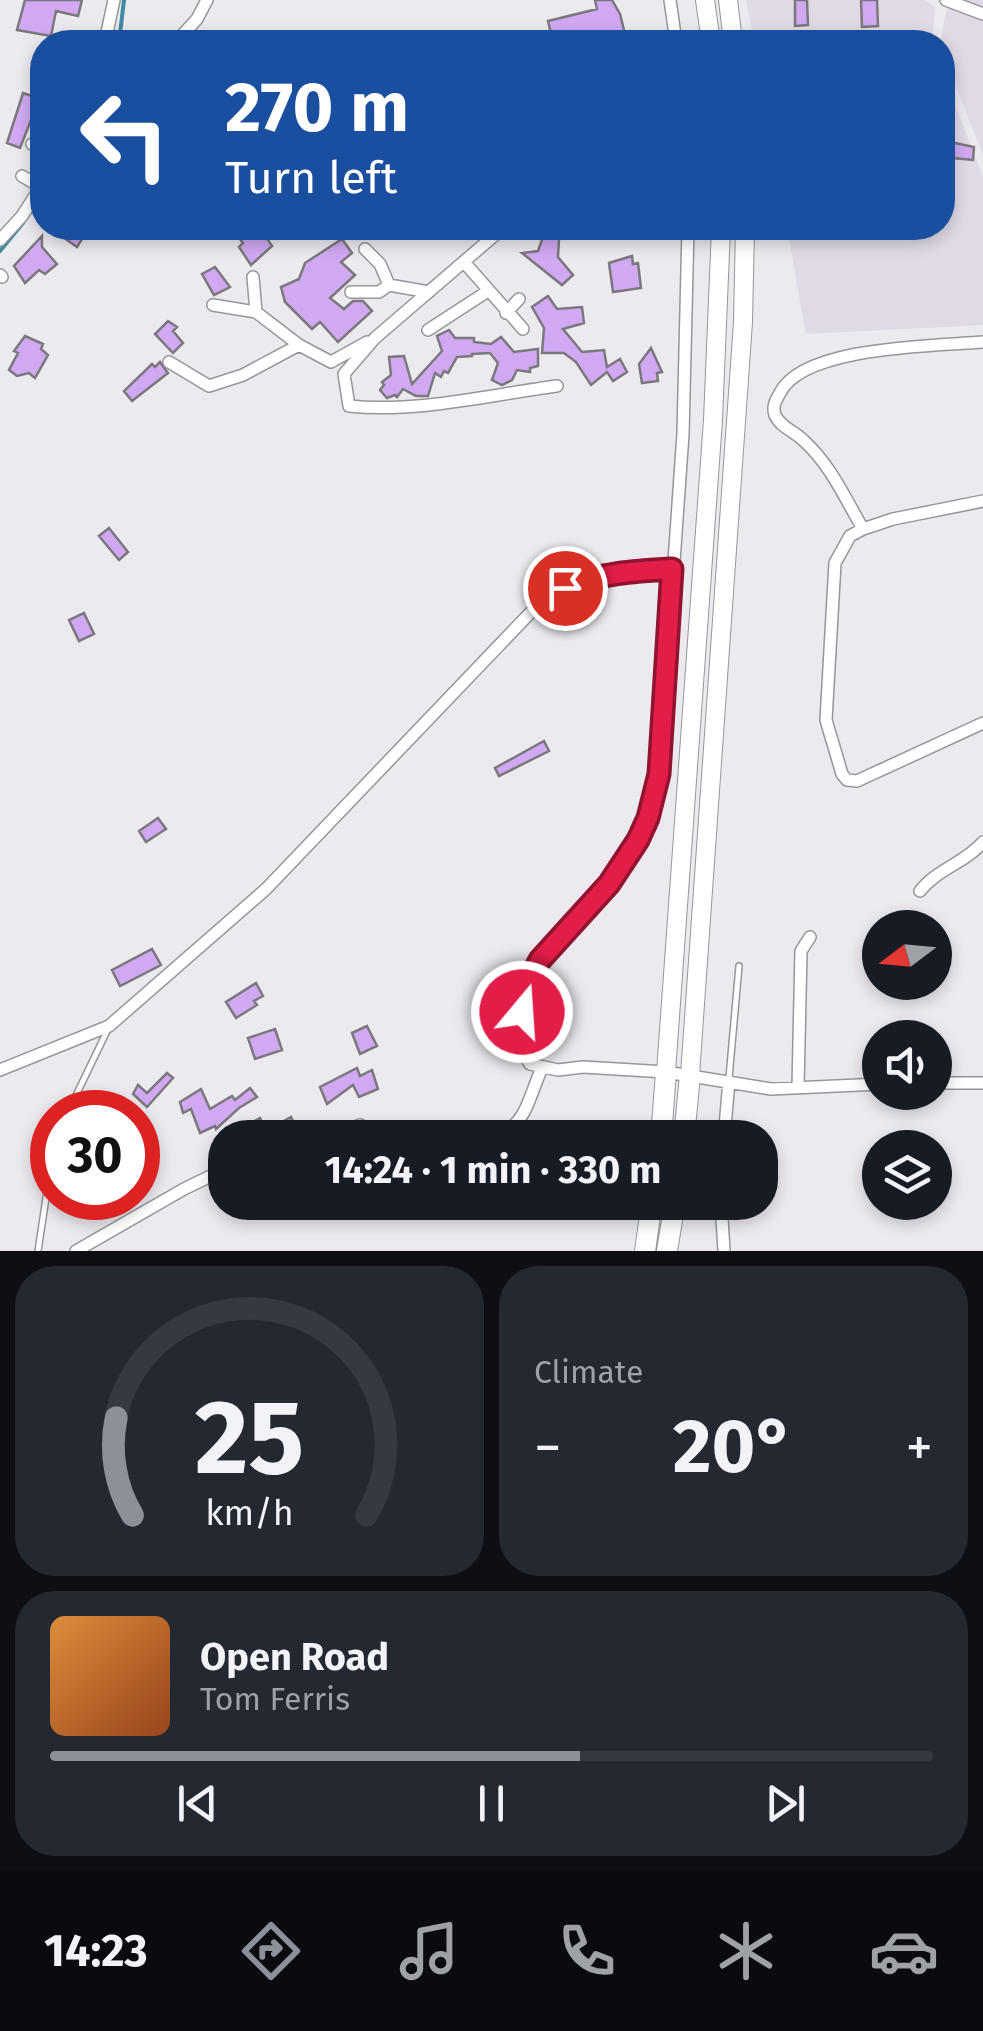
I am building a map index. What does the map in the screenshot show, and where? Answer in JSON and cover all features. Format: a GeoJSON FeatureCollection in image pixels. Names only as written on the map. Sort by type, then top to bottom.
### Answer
{"type":"FeatureCollection","features":[{"type":"Feature","properties":{"kind":"highway"},"geometry":{"type":"LineString","coordinates":[[706,0],[710,30]]}},
{"type":"Feature","properties":{"kind":"highway"},"geometry":{"type":"LineString","coordinates":[[728,0],[732,30]]}},
{"type":"Feature","properties":{"kind":"highway"},"geometry":{"type":"LineString","coordinates":[[662,1120],[713,420],[720,240]]}},
{"type":"Feature","properties":{"kind":"highway"},"geometry":{"type":"LineString","coordinates":[[686,1120],[745,240]]}},
{"type":"Feature","properties":{"kind":"highway"},"geometry":{"type":"LineString","coordinates":[[645,1251],[649,1220]]}},
{"type":"Feature","properties":{"kind":"highway"},"geometry":{"type":"LineString","coordinates":[[667,1251],[672,1220]]}},
{"type":"Feature","properties":{"kind":"street"},"geometry":{"type":"LineString","coordinates":[[108,30],[114,0]]}},
{"type":"Feature","properties":{"kind":"street"},"geometry":{"type":"LineString","coordinates":[[186,30],[207,0]]}},
{"type":"Feature","properties":{"kind":"street"},"geometry":{"type":"LineString","coordinates":[[670,0],[674,30]]}},
{"type":"Feature","properties":{"kind":"street"},"geometry":{"type":"LineString","coordinates":[[946,0],[983,14]]}},
{"type":"Feature","properties":{"kind":"street"},"geometry":{"type":"LineString","coordinates":[[22,176],[30,180]]}},
{"type":"Feature","properties":{"kind":"street"},"geometry":{"type":"LineString","coordinates":[[0,240],[30,204]]}},
{"type":"Feature","properties":{"kind":"street"},"geometry":{"type":"LineString","coordinates":[[489,240],[375,338],[344,374],[349,406],[374,408],[447,402],[557,386]]}},
{"type":"Feature","properties":{"kind":"street"},"geometry":{"type":"LineString","coordinates":[[688,240],[684,434],[659,774],[638,840],[609,884],[540,960],[523,991],[522,1054],[530,1064],[542,1068],[666,1072],[771,1089],[862,1085]]}},
{"type":"Feature","properties":{"kind":"street"},"geometry":{"type":"LineString","coordinates":[[365,249],[380,264],[389,285]]}},
{"type":"Feature","properties":{"kind":"street"},"geometry":{"type":"LineString","coordinates":[[464,262],[523,330]]}},
{"type":"Feature","properties":{"kind":"street"},"geometry":{"type":"LineString","coordinates":[[253,278],[256,312]]}},
{"type":"Feature","properties":{"kind":"street"},"geometry":{"type":"LineString","coordinates":[[351,292],[379,292],[389,285],[429,292]]}},
{"type":"Feature","properties":{"kind":"street"},"geometry":{"type":"LineString","coordinates":[[428,330],[488,291]]}},
{"type":"Feature","properties":{"kind":"street"},"geometry":{"type":"LineString","coordinates":[[506,313],[518,300]]}},
{"type":"Feature","properties":{"kind":"street"},"geometry":{"type":"LineString","coordinates":[[213,305],[256,312],[299,346],[331,362],[375,338]]}},
{"type":"Feature","properties":{"kind":"street"},"geometry":{"type":"LineString","coordinates":[[863,528],[820,455],[782,426],[776,416],[774,405],[783,386],[796,373],[844,356],[983,342]]}},
{"type":"Feature","properties":{"kind":"street"},"geometry":{"type":"LineString","coordinates":[[169,362],[209,386],[221,384],[299,346]]}},
{"type":"Feature","properties":{"kind":"street"},"geometry":{"type":"LineString","coordinates":[[983,501],[893,519],[850,536],[835,562],[826,720],[842,774],[846,780],[856,781],[983,723]]}},
{"type":"Feature","properties":{"kind":"street"},"geometry":{"type":"LineString","coordinates":[[0,1070],[109,1026],[266,889],[531,612],[565,588],[586,579],[672,569]]}},
{"type":"Feature","properties":{"kind":"street"},"geometry":{"type":"LineString","coordinates":[[920,891],[983,842]]}},
{"type":"Feature","properties":{"kind":"street"},"geometry":{"type":"LineString","coordinates":[[798,1087],[801,951],[810,937]]}},
{"type":"Feature","properties":{"kind":"street"},"geometry":{"type":"LineString","coordinates":[[519,1120],[542,1068]]}},
{"type":"Feature","properties":{"kind":"street"},"geometry":{"type":"LineString","coordinates":[[726,1120],[729,1081]]}},
{"type":"Feature","properties":{"kind":"street"},"geometry":{"type":"LineString","coordinates":[[952,1083],[983,1083]]}},
{"type":"Feature","properties":{"kind":"street"},"geometry":{"type":"LineString","coordinates":[[76,1251],[208,1178]]}},
{"type":"Feature","properties":{"kind":"street"},"geometry":{"type":"LineString","coordinates":[[722,1220],[724,1251]]}},
{"type":"Feature","properties":{"kind":"lane"},"geometry":{"type":"LineString","coordinates":[[729,1081],[738,966]]}},
{"type":"Feature","properties":{"kind":"lane"},"geometry":{"type":"LineString","coordinates":[[78,1090],[109,1026]]}},
{"type":"Feature","properties":{"kind":"lane"},"geometry":{"type":"LineString","coordinates":[[38,1251],[43,1220]]}},
{"type":"Feature","properties":{"kind":"shaded area"},"geometry":{"type":"Polygon","coordinates":[[[746,0],[924,0],[935,7],[933,30],[752,30],[746,0]]]}},
{"type":"Feature","properties":{"kind":"shaded area"},"geometry":{"type":"Polygon","coordinates":[[[949,0],[983,0],[983,155],[955,84],[955,30],[943,30],[949,0]]]}},
{"type":"Feature","properties":{"kind":"shaded area"},"geometry":{"type":"Polygon","coordinates":[[[955,105],[983,177],[983,325],[806,334],[789,240],[955,240],[955,105]]]}},
{"type":"Feature","properties":{"kind":"building"},"geometry":{"type":"Polygon","coordinates":[[[25,0],[82,0],[78,16],[56,11],[52,30],[17,30],[25,0]]]}},
{"type":"Feature","properties":{"kind":"building"},"geometry":{"type":"Polygon","coordinates":[[[595,0],[612,0],[624,30],[550,30],[548,21],[597,9],[595,0]]]}},
{"type":"Feature","properties":{"kind":"building"},"geometry":{"type":"Polygon","coordinates":[[[795,0],[807,0],[808,25],[795,26],[795,0]]]}},
{"type":"Feature","properties":{"kind":"building"},"geometry":{"type":"Polygon","coordinates":[[[861,0],[877,0],[878,26],[862,27],[861,0]]]}},
{"type":"Feature","properties":{"kind":"building"},"geometry":{"type":"Polygon","coordinates":[[[23,93],[30,95],[30,123],[20,148],[7,143],[23,93]]]}},
{"type":"Feature","properties":{"kind":"building"},"geometry":{"type":"Polygon","coordinates":[[[955,143],[974,147],[973,160],[955,158],[955,143]]]}},
{"type":"Feature","properties":{"kind":"building"},"geometry":{"type":"Polygon","coordinates":[[[38,240],[57,264],[45,274],[39,270],[25,283],[14,266],[38,240]]]}},
{"type":"Feature","properties":{"kind":"building"},"geometry":{"type":"Polygon","coordinates":[[[241,240],[268,240],[272,246],[251,265],[239,247],[243,243],[241,240]]]}},
{"type":"Feature","properties":{"kind":"building"},"geometry":{"type":"Polygon","coordinates":[[[340,240],[352,253],[341,262],[355,275],[330,298],[344,309],[353,301],[363,301],[372,311],[338,342],[320,322],[312,329],[285,302],[281,287],[299,279],[305,263],[340,240]]]}},
{"type":"Feature","properties":{"kind":"building"},"geometry":{"type":"Polygon","coordinates":[[[542,240],[559,240],[558,257],[573,275],[562,285],[522,253],[538,251],[542,240]]]}},
{"type":"Feature","properties":{"kind":"building"},"geometry":{"type":"Polygon","coordinates":[[[632,256],[633,264],[638,263],[641,288],[613,292],[609,263],[632,256]]]}},
{"type":"Feature","properties":{"kind":"building"},"geometry":{"type":"Polygon","coordinates":[[[215,267],[230,287],[214,295],[202,274],[215,267]]]}},
{"type":"Feature","properties":{"kind":"building"},"geometry":{"type":"Polygon","coordinates":[[[548,296],[557,309],[582,307],[584,323],[563,329],[582,352],[604,350],[607,367],[620,359],[627,372],[613,381],[607,372],[591,385],[576,362],[564,353],[542,353],[544,328],[532,307],[548,296]]]}},
{"type":"Feature","properties":{"kind":"building"},"geometry":{"type":"Polygon","coordinates":[[[168,321],[177,327],[173,331],[183,343],[173,353],[155,334],[168,321]]]}},
{"type":"Feature","properties":{"kind":"building"},"geometry":{"type":"Polygon","coordinates":[[[449,330],[455,338],[474,338],[474,342],[491,344],[501,337],[514,352],[538,349],[538,366],[530,368],[530,372],[517,370],[512,380],[502,385],[492,380],[498,363],[490,353],[457,357],[448,373],[444,371],[441,377],[435,373],[428,396],[416,396],[403,389],[397,397],[387,398],[380,390],[382,382],[391,375],[389,357],[404,356],[412,384],[442,351],[437,336],[449,330]]]}},
{"type":"Feature","properties":{"kind":"building"},"geometry":{"type":"Polygon","coordinates":[[[25,336],[43,344],[41,349],[48,355],[35,378],[29,373],[17,376],[9,370],[18,353],[14,351],[25,336]]]}},
{"type":"Feature","properties":{"kind":"building"},"geometry":{"type":"Polygon","coordinates":[[[651,348],[662,372],[657,373],[658,381],[642,383],[639,364],[651,348]]]}},
{"type":"Feature","properties":{"kind":"building"},"geometry":{"type":"Polygon","coordinates":[[[160,362],[168,373],[132,401],[124,391],[152,364],[155,367],[160,362]]]}},
{"type":"Feature","properties":{"kind":"building"},"geometry":{"type":"Polygon","coordinates":[[[109,528],[128,552],[119,560],[99,536],[109,528]]]}},
{"type":"Feature","properties":{"kind":"building"},"geometry":{"type":"Polygon","coordinates":[[[84,613],[94,634],[79,641],[69,620],[84,613]]]}},
{"type":"Feature","properties":{"kind":"building"},"geometry":{"type":"Polygon","coordinates":[[[544,741],[549,751],[499,776],[495,768],[544,741]]]}},
{"type":"Feature","properties":{"kind":"building"},"geometry":{"type":"Polygon","coordinates":[[[158,818],[166,829],[146,842],[139,831],[158,818]]]}},
{"type":"Feature","properties":{"kind":"building"},"geometry":{"type":"Polygon","coordinates":[[[152,949],[161,965],[120,986],[112,970],[152,949]]]}},
{"type":"Feature","properties":{"kind":"building"},"geometry":{"type":"Polygon","coordinates":[[[256,983],[263,996],[254,1001],[257,1005],[236,1018],[226,1002],[256,983]]]}},
{"type":"Feature","properties":{"kind":"building"},"geometry":{"type":"Polygon","coordinates":[[[367,1026],[377,1046],[360,1054],[352,1033],[367,1026]]]}},
{"type":"Feature","properties":{"kind":"building"},"geometry":{"type":"Polygon","coordinates":[[[275,1029],[282,1050],[255,1059],[248,1038],[275,1029]]]}},
{"type":"Feature","properties":{"kind":"building"},"geometry":{"type":"Polygon","coordinates":[[[357,1068],[360,1076],[372,1070],[378,1089],[359,1097],[353,1085],[327,1104],[320,1087],[357,1068]]]}},
{"type":"Feature","properties":{"kind":"building"},"geometry":{"type":"Polygon","coordinates":[[[167,1073],[173,1078],[160,1092],[150,1090],[167,1073]]]}},
{"type":"Feature","properties":{"kind":"building"},"geometry":{"type":"Polygon","coordinates":[[[250,1088],[257,1097],[226,1120],[208,1120],[208,1129],[200,1133],[191,1109],[183,1113],[180,1102],[201,1089],[210,1109],[232,1096],[235,1100],[250,1088]]]}},
{"type":"Feature","properties":{"kind":"waterway"},"geometry":{"type":"LineString","coordinates":[[120,30],[124,0]]}},
{"type":"Feature","properties":{"kind":"waterway"},"geometry":{"type":"LineString","coordinates":[[0,251],[23,223]]}},
{"type":"Feature","properties":{"kind":"route"},"geometry":{"type":"LineString","coordinates":[[522,1012],[523,991],[540,960],[609,884],[638,840],[659,774],[672,569],[620,572],[565,588]]}}]}
